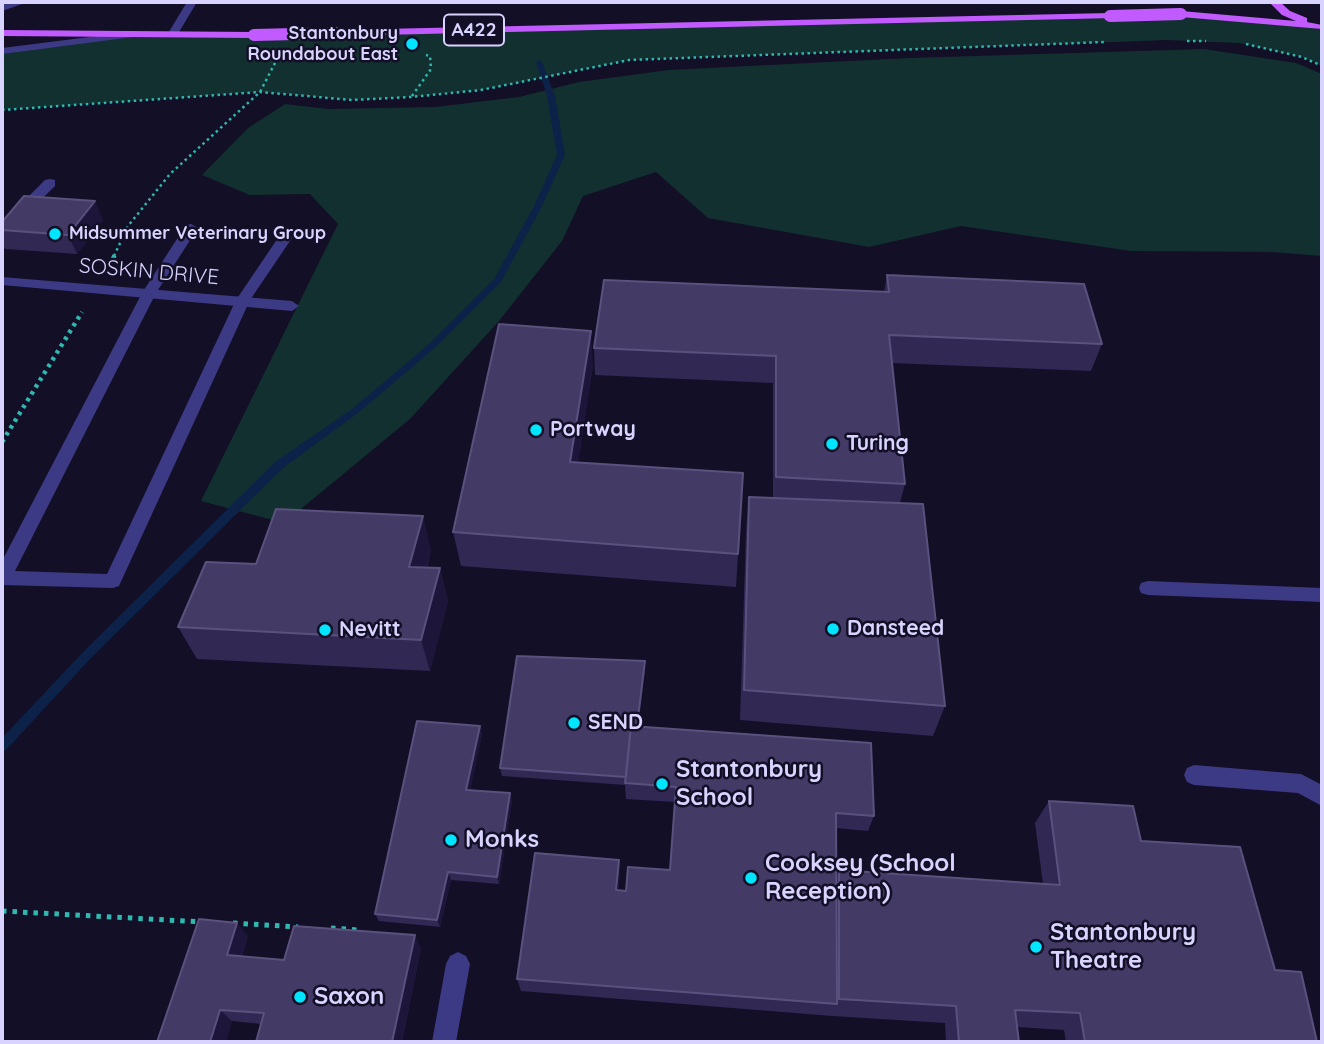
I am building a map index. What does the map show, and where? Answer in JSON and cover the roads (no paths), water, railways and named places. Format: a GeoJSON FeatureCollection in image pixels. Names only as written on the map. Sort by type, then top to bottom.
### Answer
{"type":"FeatureCollection","features":[{"type":"Feature","properties":{"kind":"main road","name":"A422"},"geometry":{"type":"LineString","coordinates":[[1274,2],[1286,13],[1320,28]]}},
{"type":"Feature","properties":{"kind":"main road","name":"A422"},"geometry":{"type":"LineString","coordinates":[[2,33],[254,35],[1181,14],[1256,19],[1320,28]]}},
{"type":"Feature","properties":{"kind":"street"},"geometry":{"type":"LineString","coordinates":[[2,8],[23,2]]}},
{"type":"Feature","properties":{"kind":"street"},"geometry":{"type":"LineString","coordinates":[[172,35],[192,2]]}},
{"type":"Feature","properties":{"kind":"street"},"geometry":{"type":"LineString","coordinates":[[2,51],[129,35]]}},
{"type":"Feature","properties":{"kind":"street"},"geometry":{"type":"LineString","coordinates":[[2,230],[50,183]]}},
{"type":"Feature","properties":{"kind":"street"},"geometry":{"type":"LineString","coordinates":[[191,228],[149,293],[2,578],[113,581],[243,300],[285,238]]}},
{"type":"Feature","properties":{"kind":"street","name":"SOSKIN DRIVE"},"geometry":{"type":"LineString","coordinates":[[2,281],[292,306]]}},
{"type":"Feature","properties":{"kind":"street"},"geometry":{"type":"LineString","coordinates":[[1149,588],[1322,595]]}},
{"type":"Feature","properties":{"kind":"street"},"geometry":{"type":"LineString","coordinates":[[1194,775],[1301,784],[1322,796]]}},
{"type":"Feature","properties":{"kind":"street"},"geometry":{"type":"LineString","coordinates":[[444,1042],[457,964]]}},
{"type":"Feature","properties":{"kind":"waterway"},"geometry":{"type":"LineString","coordinates":[[2,746],[87,655],[279,465],[355,411],[433,345],[498,280],[537,208],[561,155],[551,96],[539,62]]}},
{"type":"Feature","properties":{"kind":"place","name":"Stantonbury Roundabout East"},"geometry":{"type":"Point","coordinates":[412,44]}},
{"type":"Feature","properties":{"kind":"place","name":"Midsummer Veterinary Group"},"geometry":{"type":"Point","coordinates":[55,234]}},
{"type":"Feature","properties":{"kind":"place","name":"Portway"},"geometry":{"type":"Point","coordinates":[536,430]}},
{"type":"Feature","properties":{"kind":"place","name":"Turing"},"geometry":{"type":"Point","coordinates":[832,444]}},
{"type":"Feature","properties":{"kind":"place","name":"Dansteed"},"geometry":{"type":"Point","coordinates":[833,629]}},
{"type":"Feature","properties":{"kind":"place","name":"Nevitt"},"geometry":{"type":"Point","coordinates":[325,630]}},
{"type":"Feature","properties":{"kind":"place","name":"SEND"},"geometry":{"type":"Point","coordinates":[574,723]}},
{"type":"Feature","properties":{"kind":"place","name":"Stantonbury School"},"geometry":{"type":"Point","coordinates":[662,784]}},
{"type":"Feature","properties":{"kind":"place","name":"Monks"},"geometry":{"type":"Point","coordinates":[451,840]}},
{"type":"Feature","properties":{"kind":"place","name":"Cooksey (School Reception)"},"geometry":{"type":"Point","coordinates":[751,878]}},
{"type":"Feature","properties":{"kind":"place","name":"Stantonbury Theatre"},"geometry":{"type":"Point","coordinates":[1036,947]}},
{"type":"Feature","properties":{"kind":"place","name":"Saxon"},"geometry":{"type":"Point","coordinates":[300,997]}}]}
